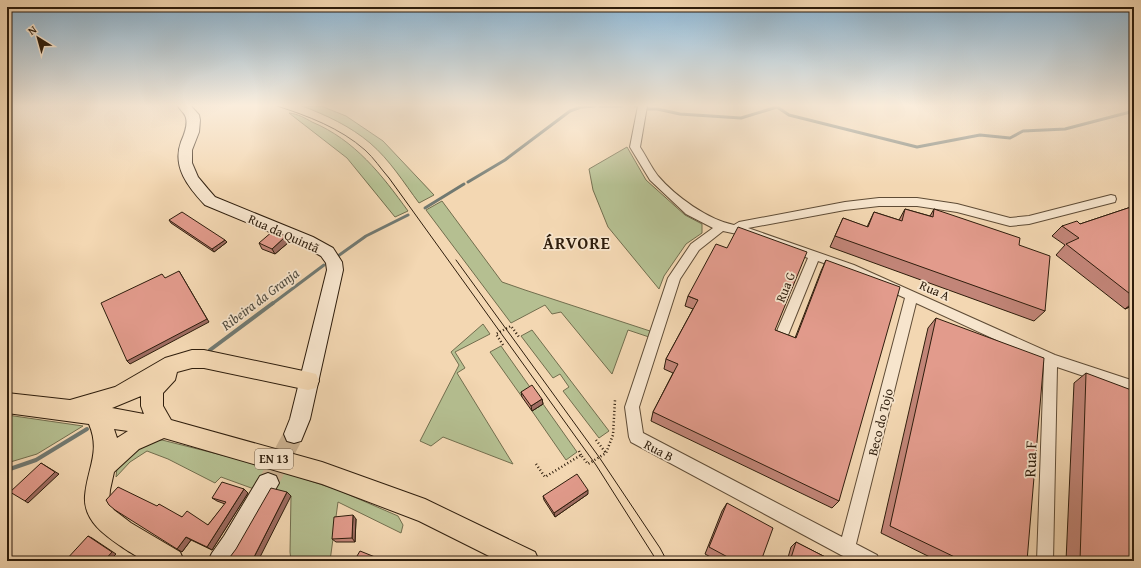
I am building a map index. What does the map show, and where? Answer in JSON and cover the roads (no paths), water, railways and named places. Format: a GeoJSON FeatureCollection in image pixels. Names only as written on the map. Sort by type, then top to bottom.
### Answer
{"type":"FeatureCollection","features":[{"type":"Feature","properties":{"kind":"main road"},"geometry":{"type":"LineString","coordinates":[[69,410],[108,400],[130,391],[161,370],[178,362],[193,358],[308,381]]}},
{"type":"Feature","properties":{"kind":"main road"},"geometry":{"type":"LineString","coordinates":[[104,465],[130,441],[164,428],[155,416],[151,407],[150,397],[153,388],[178,362]]}},
{"type":"Feature","properties":{"kind":"main road","name":"EN 13"},"geometry":{"type":"LineString","coordinates":[[7,403],[69,410],[164,428],[337,478],[425,511],[526,561]]}},
{"type":"Feature","properties":{"kind":"main road"},"geometry":{"type":"LineString","coordinates":[[97,416],[106,440],[104,465],[97,503],[101,514],[143,546],[171,561]]}},
{"type":"Feature","properties":{"kind":"street","name":"Rua da Quintã"},"geometry":{"type":"LineString","coordinates":[[192,133],[186,145],[185,162],[199,189],[210,201],[307,241],[327,252],[334,262],[335,270],[300,419],[294,434]]}},
{"type":"Feature","properties":{"kind":"street"},"geometry":{"type":"LineString","coordinates":[[637,133],[635,146],[654,178],[690,211],[722,227],[744,226],[845,206],[879,202],[924,203],[957,208],[1010,222],[1029,220],[1111,199]]}},
{"type":"Feature","properties":{"kind":"street","name":"Rua A"},"geometry":{"type":"LineString","coordinates":[[722,227],[752,232],[850,268],[1051,359],[1134,387]]}},
{"type":"Feature","properties":{"kind":"street","name":"Rua B"},"geometry":{"type":"LineString","coordinates":[[722,227],[695,248],[674,278],[632,407],[636,438],[871,561]]}},
{"type":"Feature","properties":{"kind":"street","name":"Rua G"},"geometry":{"type":"LineString","coordinates":[[783,331],[814,255]]}},
{"type":"Feature","properties":{"kind":"street","name":"Beco do Tojo"},"geometry":{"type":"LineString","coordinates":[[848,549],[912,295]]}},
{"type":"Feature","properties":{"kind":"street","name":"Rua F"},"geometry":{"type":"LineString","coordinates":[[1045,561],[1051,359]]}},
{"type":"Feature","properties":{"kind":"street"},"geometry":{"type":"LineString","coordinates":[[220,561],[232,544],[268,483]]}},
{"type":"Feature","properties":{"kind":"waterway","name":"Ribeira da Granja"},"geometry":{"type":"LineString","coordinates":[[468,182],[505,160],[541,133]]}},
{"type":"Feature","properties":{"kind":"waterway","name":"Ribeira da Granja"},"geometry":{"type":"LineString","coordinates":[[859,133],[917,147],[980,135],[1010,138],[1020,133]]}},
{"type":"Feature","properties":{"kind":"waterway","name":"Ribeira da Granja"},"geometry":{"type":"LineString","coordinates":[[425,208],[464,184]]}},
{"type":"Feature","properties":{"kind":"waterway","name":"Ribeira da Granja"},"geometry":{"type":"LineString","coordinates":[[338,256],[366,236],[408,215]]}},
{"type":"Feature","properties":{"kind":"waterway","name":"Ribeira da Granja"},"geometry":{"type":"LineString","coordinates":[[272,304],[324,265]]}},
{"type":"Feature","properties":{"kind":"waterway","name":"Ribeira da Granja"},"geometry":{"type":"LineString","coordinates":[[210,350],[273,303]]}},
{"type":"Feature","properties":{"kind":"waterway","name":"Ribeira da Granja"},"geometry":{"type":"LineString","coordinates":[[7,470],[36,460],[87,429]]}},
{"type":"Feature","properties":{"kind":"tunnel"},"geometry":{"type":"LineString","coordinates":[[268,483],[294,434]]}},
{"type":"Feature","properties":{"kind":"tram line"},"geometry":{"type":"LineString","coordinates":[[340,133],[365,150],[389,178],[596,465],[657,561]]}},
{"type":"Feature","properties":{"kind":"tram line"},"geometry":{"type":"LineString","coordinates":[[456,260],[599,457],[660,548],[667,561]]}},
{"type":"Feature","properties":{"kind":"district","name":"ÁRVORE"},"geometry":{"type":"Point","coordinates":[577,243]}}]}
